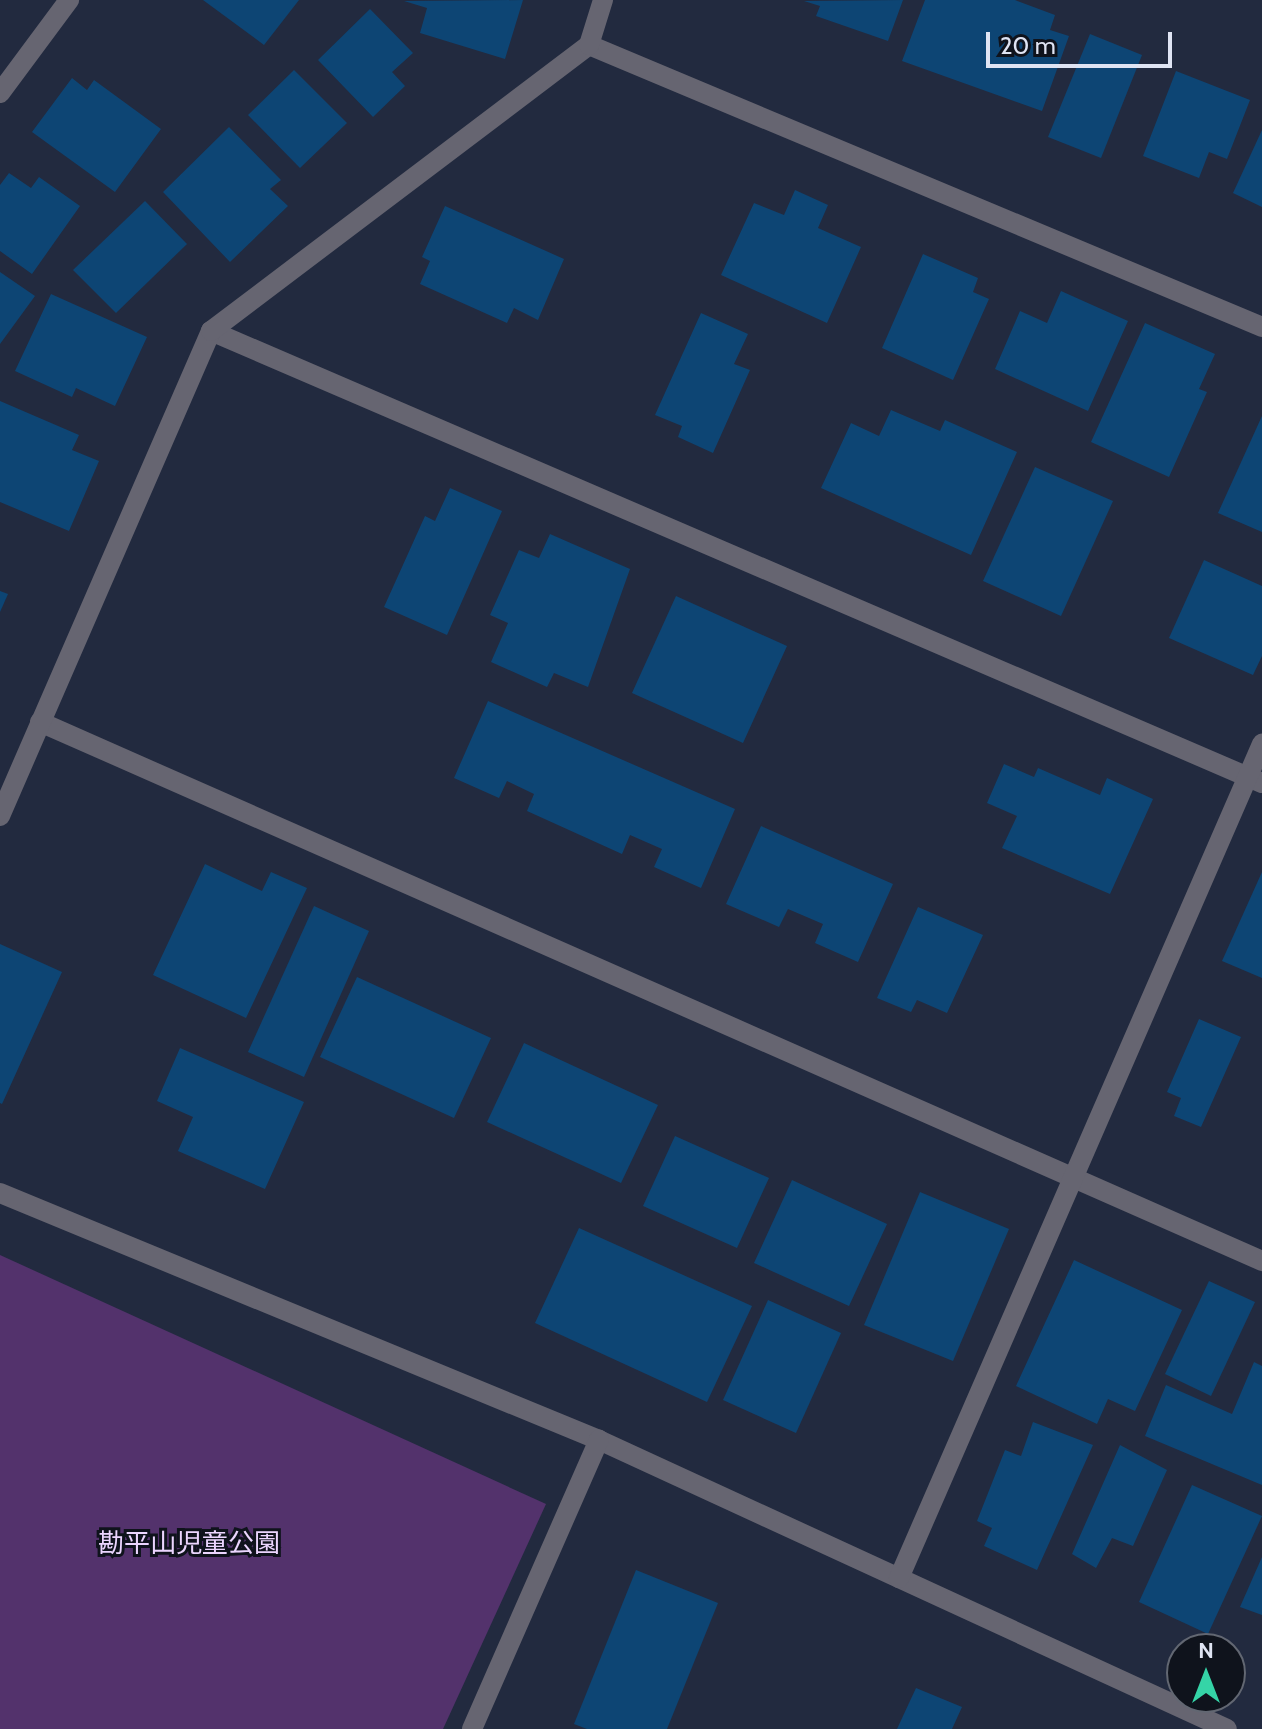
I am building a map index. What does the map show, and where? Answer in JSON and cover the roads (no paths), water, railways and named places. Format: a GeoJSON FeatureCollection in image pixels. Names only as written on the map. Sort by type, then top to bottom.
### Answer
{"type":"FeatureCollection","features":[{"type":"Feature","properties":{"kind":"street"},"geometry":{"type":"LineString","coordinates":[[0,93],[69,0]]}},
{"type":"Feature","properties":{"kind":"street"},"geometry":{"type":"LineString","coordinates":[[0,816],[211,331],[589,45],[603,0]]}},
{"type":"Feature","properties":{"kind":"street"},"geometry":{"type":"LineString","coordinates":[[589,45],[1262,327]]}},
{"type":"Feature","properties":{"kind":"street"},"geometry":{"type":"LineString","coordinates":[[211,331],[1255,780]]}},
{"type":"Feature","properties":{"kind":"street"},"geometry":{"type":"LineString","coordinates":[[40,722],[1262,1261]]}},
{"type":"Feature","properties":{"kind":"street"},"geometry":{"type":"LineString","coordinates":[[899,1578],[1068,1177],[1255,780],[1262,744]]}},
{"type":"Feature","properties":{"kind":"street"},"geometry":{"type":"LineString","coordinates":[[0,1193],[599,1440],[1227,1729]]}},
{"type":"Feature","properties":{"kind":"street"},"geometry":{"type":"LineString","coordinates":[[472,1729],[599,1440]]}},
{"type":"Feature","properties":{"kind":"park label","name":"勘平山児童公園"},"geometry":{"type":"Point","coordinates":[189,1544]}}]}
